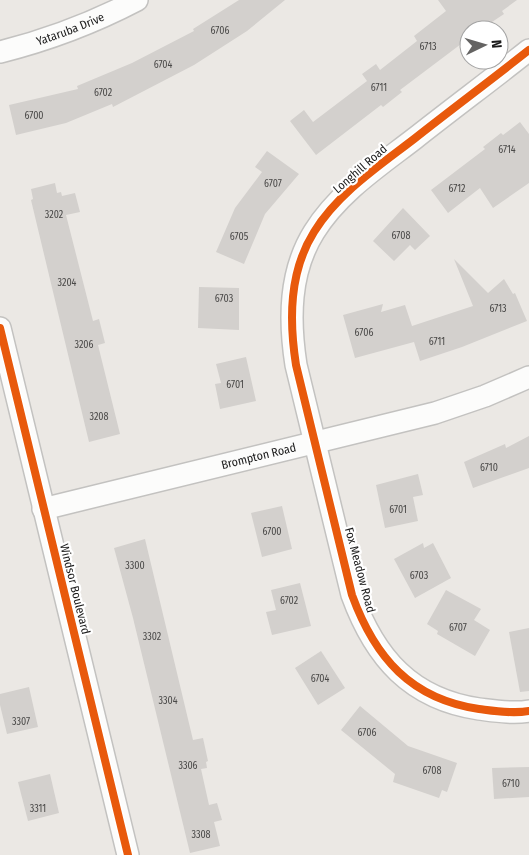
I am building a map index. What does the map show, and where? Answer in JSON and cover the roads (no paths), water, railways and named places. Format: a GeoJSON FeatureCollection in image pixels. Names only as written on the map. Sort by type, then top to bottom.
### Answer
{"type":"FeatureCollection","features":[{"type":"Feature","properties":{"kind":"street","name":"Yataruba Drive"},"geometry":{"type":"LineString","coordinates":[[0,52],[64,33],[108,15],[136,0]]}},
{"type":"Feature","properties":{"kind":"street","name":"Longhill Road"},"geometry":{"type":"LineString","coordinates":[[316,444],[296,364],[291,329],[292,296],[299,265],[314,232],[334,207],[361,180],[529,50]]}},
{"type":"Feature","properties":{"kind":"street","name":"Windsor Boulevard"},"geometry":{"type":"LineString","coordinates":[[0,328],[128,855]]}},
{"type":"Feature","properties":{"kind":"street","name":"Brompton Road"},"geometry":{"type":"LineString","coordinates":[[43,509],[316,444],[435,413],[485,396],[529,377]]}},
{"type":"Feature","properties":{"kind":"street","name":"Fox Meadow Road"},"geometry":{"type":"LineString","coordinates":[[316,444],[352,595],[362,624],[375,646],[392,667],[414,687],[436,697],[471,708],[496,712],[529,711]]}}]}
